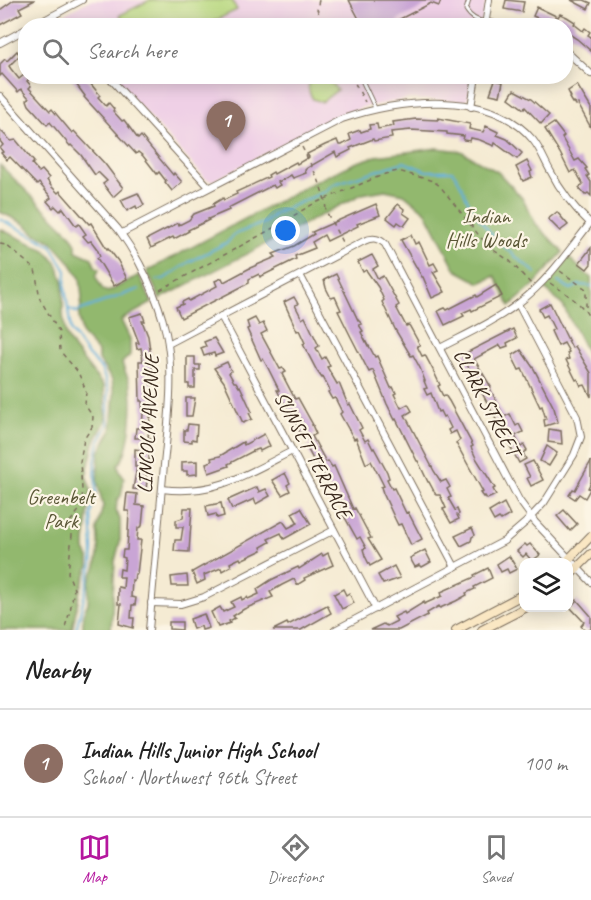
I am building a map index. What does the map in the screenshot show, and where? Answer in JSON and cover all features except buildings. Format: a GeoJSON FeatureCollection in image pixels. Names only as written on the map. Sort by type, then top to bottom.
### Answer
{"type":"FeatureCollection","features":[{"type":"Feature","properties":{"kind":"main road"},"geometry":{"type":"LineString","coordinates":[[571,558],[591,536]]}},
{"type":"Feature","properties":{"kind":"main road"},"geometry":{"type":"LineString","coordinates":[[573,572],[591,554]]}},
{"type":"Feature","properties":{"kind":"main road"},"geometry":{"type":"LineString","coordinates":[[456,630],[519,597]]}},
{"type":"Feature","properties":{"kind":"main road"},"geometry":{"type":"LineString","coordinates":[[482,630],[519,611]]}},
{"type":"Feature","properties":{"kind":"street"},"geometry":{"type":"LineString","coordinates":[[48,18],[82,0]]}},
{"type":"Feature","properties":{"kind":"street"},"geometry":{"type":"LineString","coordinates":[[487,18],[489,0]]}},
{"type":"Feature","properties":{"kind":"street"},"geometry":{"type":"LineString","coordinates":[[0,43],[18,33]]}},
{"type":"Feature","properties":{"kind":"street"},"geometry":{"type":"LineString","coordinates":[[573,57],[591,74]]}},
{"type":"Feature","properties":{"kind":"street"},"geometry":{"type":"LineString","coordinates":[[115,84],[209,187]]}},
{"type":"Feature","properties":{"kind":"street"},"geometry":{"type":"LineString","coordinates":[[471,107],[475,84]]}},
{"type":"Feature","properties":{"kind":"street","name":"LINCOLN AVENUE"},"geometry":{"type":"LineString","coordinates":[[0,96],[122,233],[157,301],[168,344],[170,397],[149,630]]}},
{"type":"Feature","properties":{"kind":"street"},"geometry":{"type":"LineString","coordinates":[[122,233],[334,122],[375,108],[412,102],[471,107],[498,114],[521,128],[533,140],[563,192],[590,223],[540,284],[518,304],[440,348]]}},
{"type":"Feature","properties":{"kind":"street","name":"CLARK STREET"},"geometry":{"type":"LineString","coordinates":[[300,275],[364,241],[374,238],[385,244],[519,500],[566,558]]}},
{"type":"Feature","properties":{"kind":"street"},"geometry":{"type":"LineString","coordinates":[[168,344],[300,275],[455,567]]}},
{"type":"Feature","properties":{"kind":"street"},"geometry":{"type":"LineString","coordinates":[[335,630],[504,541],[532,517],[554,488],[578,448],[581,437],[577,417],[518,304]]}},
{"type":"Feature","properties":{"kind":"street","name":"SUNSET TERRACE"},"geometry":{"type":"LineString","coordinates":[[221,316],[376,609]]}},
{"type":"Feature","properties":{"kind":"street"},"geometry":{"type":"LineString","coordinates":[[162,489],[184,492],[220,486],[292,451]]}},
{"type":"Feature","properties":{"kind":"street"},"geometry":{"type":"LineString","coordinates":[[151,603],[181,604],[204,597],[334,530]]}},
{"type":"Feature","properties":{"kind":"street","name":"CLARK STREET"},"geometry":{"type":"LineString","coordinates":[[573,564],[591,582]]}},
{"type":"Feature","properties":{"kind":"lane"},"geometry":{"type":"LineString","coordinates":[[469,0],[466,10],[474,18]]}},
{"type":"Feature","properties":{"kind":"lane"},"geometry":{"type":"LineString","coordinates":[[364,84],[375,108]]}},
{"type":"Feature","properties":{"kind":"path"},"geometry":{"type":"LineString","coordinates":[[319,0],[317,9],[321,18]]}},
{"type":"Feature","properties":{"kind":"path"},"geometry":{"type":"LineString","coordinates":[[356,84],[365,102]]}},
{"type":"Feature","properties":{"kind":"path"},"geometry":{"type":"LineString","coordinates":[[301,147],[322,188],[326,211],[344,244]]}},
{"type":"Feature","properties":{"kind":"path"},"geometry":{"type":"LineString","coordinates":[[159,290],[268,231],[300,211],[351,187],[398,171],[433,181],[447,193],[481,238],[510,261],[531,284]]}},
{"type":"Feature","properties":{"kind":"path"},"geometry":{"type":"LineString","coordinates":[[0,244],[6,245],[35,269],[40,299],[59,332],[60,351],[78,372],[86,391],[84,402],[93,417],[92,427],[84,439],[80,462],[81,508],[69,523],[72,540],[68,573],[75,589],[64,630]]}},
{"type":"Feature","properties":{"kind":"path"},"geometry":{"type":"LineString","coordinates":[[560,271],[586,290],[586,310],[591,322]]}},
{"type":"Feature","properties":{"kind":"path"},"geometry":{"type":"LineString","coordinates":[[550,283],[586,310]]}},
{"type":"Feature","properties":{"kind":"shaded area"},"geometry":{"type":"Polygon","coordinates":[[[90,0],[486,0],[483,18],[64,18],[65,14],[90,0]]]}},
{"type":"Feature","properties":{"kind":"shaded area"},"geometry":{"type":"Polygon","coordinates":[[[119,84],[471,84],[468,98],[465,101],[409,99],[363,107],[324,123],[212,181],[206,179],[119,84]]]}},
{"type":"Feature","properties":{"kind":"green space"},"geometry":{"type":"Polygon","coordinates":[[[150,0],[232,0],[237,10],[220,18],[122,18],[120,15],[150,0]]]}},
{"type":"Feature","properties":{"kind":"green space"},"geometry":{"type":"Polygon","coordinates":[[[309,84],[332,84],[337,90],[322,102],[313,99],[309,84]]]}},
{"type":"Feature","properties":{"kind":"green space","name":"Indian Hills Woods"},"geometry":{"type":"Polygon","coordinates":[[[437,148],[461,151],[498,172],[522,198],[536,224],[563,252],[533,286],[510,306],[495,276],[480,283],[456,270],[426,212],[404,194],[385,190],[362,194],[160,299],[147,271],[318,180],[355,163],[376,156],[437,148]]]}},
{"type":"Feature","properties":{"kind":"green space"},"geometry":{"type":"Polygon","coordinates":[[[0,165],[70,234],[76,244],[76,251],[92,258],[99,269],[96,277],[103,290],[108,292],[139,275],[152,303],[121,320],[130,339],[130,355],[122,363],[131,389],[132,412],[126,449],[118,465],[124,478],[121,496],[117,500],[116,512],[120,519],[120,542],[115,561],[111,630],[83,630],[83,614],[88,603],[89,581],[96,566],[99,549],[97,529],[103,506],[97,481],[99,452],[111,431],[114,394],[112,380],[98,359],[98,352],[82,335],[79,317],[82,298],[80,278],[69,261],[51,241],[36,234],[23,223],[0,212],[0,165]]]}},
{"type":"Feature","properties":{"kind":"green space","name":"Greenbelt Park"},"geometry":{"type":"Polygon","coordinates":[[[0,229],[45,250],[56,262],[63,280],[63,315],[66,336],[104,387],[106,420],[94,443],[86,476],[91,490],[85,542],[89,566],[80,590],[72,630],[0,630],[0,229]]]}},
{"type":"Feature","properties":{"kind":"green space","name":"Indian Hills Woods"},"geometry":{"type":"Polygon","coordinates":[[[568,257],[591,278],[591,361],[563,306],[543,287],[568,257]]]}},
{"type":"Feature","properties":{"kind":"waterway"},"geometry":{"type":"LineString","coordinates":[[157,280],[164,279],[189,262],[228,242],[233,235],[266,222],[276,213],[324,192],[334,184],[404,162],[426,171],[452,171],[461,184],[471,207],[486,227],[509,251],[536,273]]}},
{"type":"Feature","properties":{"kind":"waterway"},"geometry":{"type":"LineString","coordinates":[[0,219],[51,245],[66,271],[65,287],[71,331],[86,353],[102,370],[108,389],[108,425],[99,441],[95,462],[96,494],[91,514],[92,564],[76,630]]}},
{"type":"Feature","properties":{"kind":"waterway"},"geometry":{"type":"LineString","coordinates":[[558,282],[571,289],[579,285],[591,286]]}},
{"type":"Feature","properties":{"kind":"waterway"},"geometry":{"type":"LineString","coordinates":[[69,309],[76,312],[139,289]]}},
{"type":"Feature","properties":{"kind":"place","name":"Indian Hills Junior High School"},"geometry":{"type":"Point","coordinates":[226,151]}}]}
